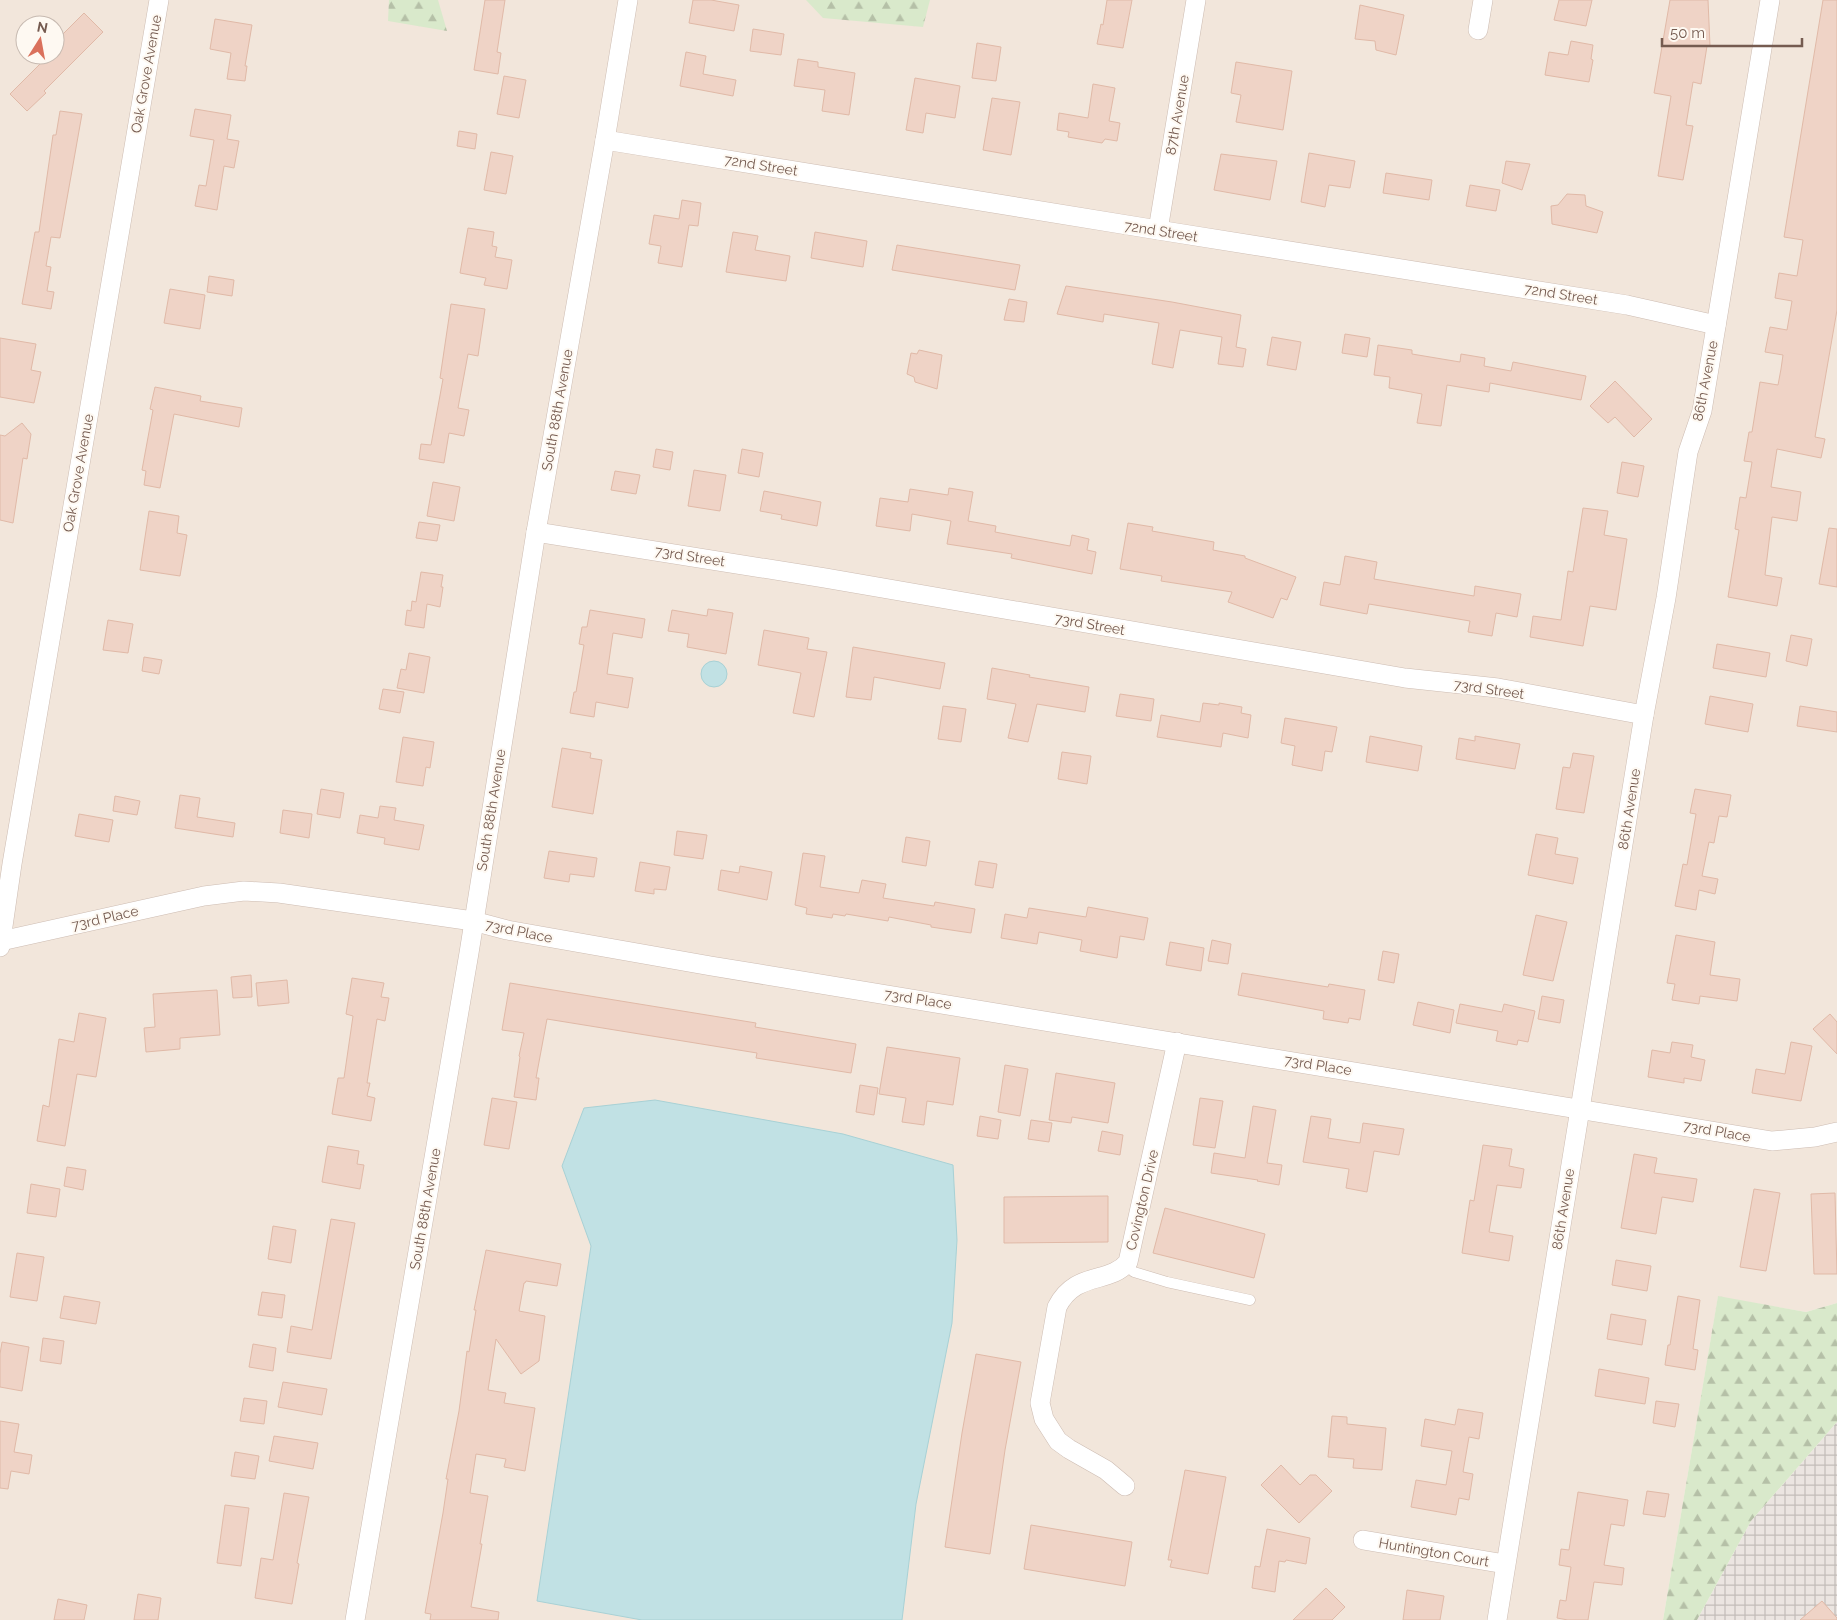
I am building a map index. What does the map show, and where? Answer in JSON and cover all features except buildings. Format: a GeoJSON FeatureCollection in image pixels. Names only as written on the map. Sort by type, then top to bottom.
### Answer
{"type":"FeatureCollection","features":[{"type":"Feature","properties":{"kind":"street","name":"Oak Grove Avenue"},"geometry":{"type":"LineString","coordinates":[[0,944],[6,863],[159,0]]}},
{"type":"Feature","properties":{"kind":"street","name":"South 88th Avenue"},"geometry":{"type":"LineString","coordinates":[[355,1620],[473,921],[536,532],[628,0]]}},
{"type":"Feature","properties":{"kind":"street","name":"87th Avenue"},"geometry":{"type":"LineString","coordinates":[[1158,230],[1196,0]]}},
{"type":"Feature","properties":{"kind":"street"},"geometry":{"type":"LineString","coordinates":[[1478,30],[1483,0]]}},
{"type":"Feature","properties":{"kind":"street","name":"86th Avenue"},"geometry":{"type":"LineString","coordinates":[[1497,1620],[1579,1108],[1644,715],[1666,598],[1688,452],[1702,411],[1770,0]]}},
{"type":"Feature","properties":{"kind":"street","name":"72nd Street"},"geometry":{"type":"LineString","coordinates":[[605,140],[1627,305],[1716,325]]}},
{"type":"Feature","properties":{"kind":"street","name":"73rd Street"},"geometry":{"type":"LineString","coordinates":[[536,532],[825,578],[1405,678],[1498,688],[1644,715]]}},
{"type":"Feature","properties":{"kind":"street","name":"73rd Place"},"geometry":{"type":"LineString","coordinates":[[0,944],[204,896],[244,891],[279,892],[473,921],[507,930],[670,959],[1772,1141],[1815,1137],[1837,1132]]}},
{"type":"Feature","properties":{"kind":"street","name":"Covington Drive"},"geometry":{"type":"LineString","coordinates":[[1125,1486],[1106,1470],[1069,1450],[1058,1441],[1044,1419],[1040,1402],[1057,1307],[1060,1301],[1077,1284],[1111,1273],[1126,1265],[1131,1254],[1177,1042]]}},
{"type":"Feature","properties":{"kind":"street","name":"Huntington Court"},"geometry":{"type":"LineString","coordinates":[[1363,1540],[1505,1564]]}},
{"type":"Feature","properties":{"kind":"lane"},"geometry":{"type":"LineString","coordinates":[[1126,1265],[1134,1272],[1168,1282],[1250,1300]]}},
{"type":"Feature","properties":{"kind":"shaded area"},"geometry":{"type":"Polygon","coordinates":[[[0,0],[1837,0],[1837,1303],[1806,1312],[1718,1297],[1663,1620],[0,1620],[0,0]]]}},
{"type":"Feature","properties":{"kind":"shaded area"},"geometry":{"type":"Polygon","coordinates":[[[1837,1422],[1837,1620],[1697,1620],[1751,1521],[1837,1422]]]}},
{"type":"Feature","properties":{"kind":"green space"},"geometry":{"type":"Polygon","coordinates":[[[389,0],[438,0],[447,31],[388,21],[389,0]]]}},
{"type":"Feature","properties":{"kind":"green space"},"geometry":{"type":"Polygon","coordinates":[[[806,0],[930,0],[923,27],[823,18],[806,0]]]}},
{"type":"Feature","properties":{"kind":"green space"},"geometry":{"type":"Polygon","coordinates":[[[1718,1296],[1806,1312],[1837,1303],[1837,1422],[1751,1521],[1697,1620],[1663,1620],[1718,1296]]]}},
{"type":"Feature","properties":{"kind":"water"},"geometry":{"type":"Polygon","coordinates":[[[714,661],[723,665],[727,674],[723,683],[714,687],[705,683],[701,674],[705,665],[714,661]]]}},
{"type":"Feature","properties":{"kind":"water"},"geometry":{"type":"Polygon","coordinates":[[[655,1100],[843,1134],[953,1165],[957,1240],[952,1323],[916,1504],[902,1620],[642,1620],[537,1601],[591,1246],[562,1166],[584,1108],[655,1100]]]}}]}
